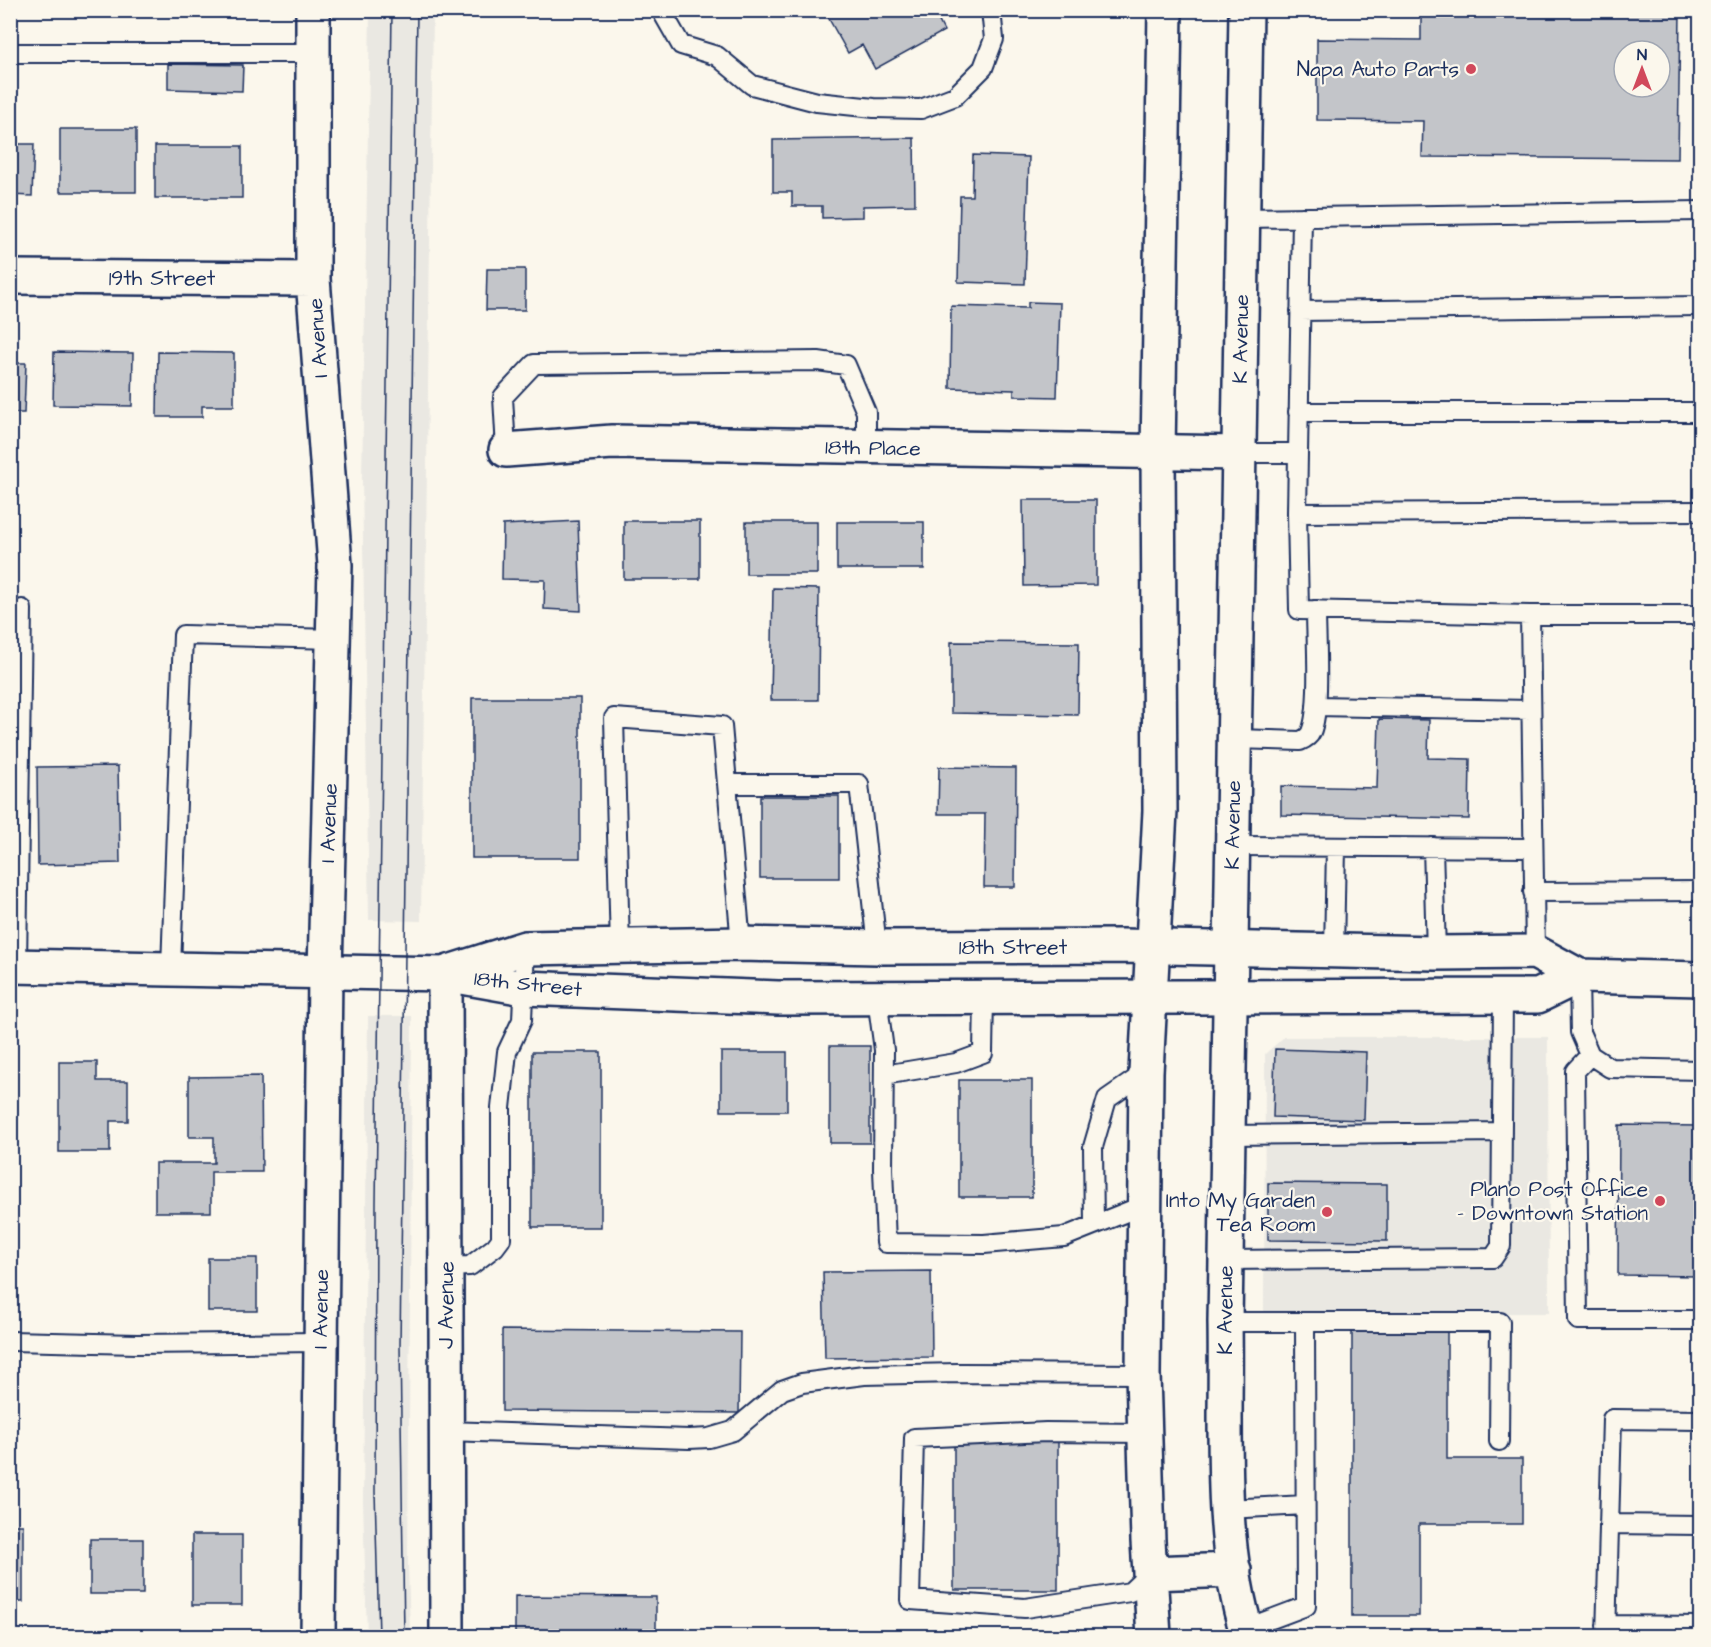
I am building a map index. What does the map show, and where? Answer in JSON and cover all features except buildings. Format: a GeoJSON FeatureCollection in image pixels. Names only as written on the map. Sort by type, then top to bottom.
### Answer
{"type":"FeatureCollection","features":[{"type":"Feature","properties":{"kind":"street","name":"I Avenue"},"geometry":{"type":"LineString","coordinates":[[314,10],[314,279],[335,565],[325,972],[318,1636]]}},
{"type":"Feature","properties":{"kind":"street"},"geometry":{"type":"LineString","coordinates":[[1154,1636],[1144,1433],[1144,1205],[1149,998],[1160,811],[1158,453],[1165,10]]}},
{"type":"Feature","properties":{"kind":"street","name":"K Avenue"},"geometry":{"type":"LineString","coordinates":[[1246,10],[1225,1322],[1227,1509],[1239,1607],[1247,1633]]}},
{"type":"Feature","properties":{"kind":"street","name":"19th Street"},"geometry":{"type":"LineString","coordinates":[[10,277],[314,279]]}},
{"type":"Feature","properties":{"kind":"street","name":"18th Place"},"geometry":{"type":"LineString","coordinates":[[506,450],[612,442],[1239,453]]}},
{"type":"Feature","properties":{"kind":"street","name":"18th Street"},"geometry":{"type":"LineString","coordinates":[[444,974],[525,948],[741,944],[877,947],[1152,947],[1436,953],[1534,951],[1579,976]]}},
{"type":"Feature","properties":{"kind":"street","name":"18th Street"},"geometry":{"type":"LineString","coordinates":[[14,966],[444,974],[524,988],[778,998],[1503,997],[1538,996],[1579,976],[1701,979]]}},
{"type":"Feature","properties":{"kind":"street","name":"J Avenue"},"geometry":{"type":"LineString","coordinates":[[444,974],[447,1636]]}},
{"type":"Feature","properties":{"kind":"street"},"geometry":{"type":"LineString","coordinates":[[1150,1573],[1234,1570]]}},
{"type":"Feature","properties":{"kind":"lane"},"geometry":{"type":"LineString","coordinates":[[661,10],[681,45],[717,56],[752,86],[817,102],[874,108],[921,109],[955,96],[983,68],[994,39],[991,10]]}},
{"type":"Feature","properties":{"kind":"lane"},"geometry":{"type":"LineString","coordinates":[[10,53],[314,53]]}},
{"type":"Feature","properties":{"kind":"lane"},"geometry":{"type":"LineString","coordinates":[[1243,218],[1701,211]]}},
{"type":"Feature","properties":{"kind":"lane"},"geometry":{"type":"LineString","coordinates":[[1302,217],[1298,411],[1299,610],[1530,615],[1701,615]]}},
{"type":"Feature","properties":{"kind":"lane"},"geometry":{"type":"LineString","coordinates":[[1300,311],[1701,306]]}},
{"type":"Feature","properties":{"kind":"lane"},"geometry":{"type":"LineString","coordinates":[[506,450],[503,397],[534,364],[818,361],[846,365],[866,411],[866,448]]}},
{"type":"Feature","properties":{"kind":"lane"},"geometry":{"type":"LineString","coordinates":[[1298,411],[1701,411]]}},
{"type":"Feature","properties":{"kind":"lane"},"geometry":{"type":"LineString","coordinates":[[1239,453],[1298,453]]}},
{"type":"Feature","properties":{"kind":"lane"},"geometry":{"type":"LineString","coordinates":[[1298,513],[1701,511]]}},
{"type":"Feature","properties":{"kind":"lane"},"geometry":{"type":"LineString","coordinates":[[14,966],[22,609]]}},
{"type":"Feature","properties":{"kind":"lane"},"geometry":{"type":"LineString","coordinates":[[1235,739],[1300,741],[1307,738],[1311,731],[1316,706],[1316,610]]}},
{"type":"Feature","properties":{"kind":"lane"},"geometry":{"type":"LineString","coordinates":[[1530,615],[1534,951]]}},
{"type":"Feature","properties":{"kind":"lane"},"geometry":{"type":"LineString","coordinates":[[171,968],[183,635],[334,639]]}},
{"type":"Feature","properties":{"kind":"lane"},"geometry":{"type":"LineString","coordinates":[[1316,706],[1531,710]]}},
{"type":"Feature","properties":{"kind":"lane"},"geometry":{"type":"LineString","coordinates":[[620,948],[614,718],[722,726],[741,944]]}},
{"type":"Feature","properties":{"kind":"lane"},"geometry":{"type":"LineString","coordinates":[[727,784],[859,784],[877,947]]}},
{"type":"Feature","properties":{"kind":"lane"},"geometry":{"type":"LineString","coordinates":[[1233,846],[1532,848]]}},
{"type":"Feature","properties":{"kind":"lane"},"geometry":{"type":"LineString","coordinates":[[1334,951],[1336,847]]}},
{"type":"Feature","properties":{"kind":"lane"},"geometry":{"type":"LineString","coordinates":[[1433,847],[1436,953]]}},
{"type":"Feature","properties":{"kind":"lane"},"geometry":{"type":"LineString","coordinates":[[1533,892],[1701,891]]}},
{"type":"Feature","properties":{"kind":"lane"},"geometry":{"type":"LineString","coordinates":[[446,1267],[470,1266],[495,1247],[501,1239],[501,1108],[507,1052],[522,1020],[525,948]]}},
{"type":"Feature","properties":{"kind":"lane"},"geometry":{"type":"LineString","coordinates":[[1579,976],[1580,1032],[1590,1055],[1610,1068],[1701,1070]]}},
{"type":"Feature","properties":{"kind":"lane"},"geometry":{"type":"LineString","coordinates":[[1225,1260],[1493,1258],[1501,1246],[1503,997]]}},
{"type":"Feature","properties":{"kind":"lane"},"geometry":{"type":"LineString","coordinates":[[877,998],[885,1050],[883,1169],[886,1243],[984,1244],[1064,1237],[1144,1205]]}},
{"type":"Feature","properties":{"kind":"lane"},"geometry":{"type":"LineString","coordinates":[[884,1074],[956,1063],[983,1053],[984,998]]}},
{"type":"Feature","properties":{"kind":"lane"},"geometry":{"type":"LineString","coordinates":[[1590,1055],[1575,1071],[1578,1320],[1701,1320]]}},
{"type":"Feature","properties":{"kind":"lane"},"geometry":{"type":"LineString","coordinates":[[1094,1225],[1093,1147],[1107,1099],[1146,1072]]}},
{"type":"Feature","properties":{"kind":"lane"},"geometry":{"type":"LineString","coordinates":[[1227,1135],[1502,1132]]}},
{"type":"Feature","properties":{"kind":"lane"},"geometry":{"type":"LineString","coordinates":[[1225,1322],[1500,1322],[1499,1441]]}},
{"type":"Feature","properties":{"kind":"lane"},"geometry":{"type":"LineString","coordinates":[[1247,1633],[1306,1606],[1305,1322]]}},
{"type":"Feature","properties":{"kind":"lane"},"geometry":{"type":"LineString","coordinates":[[10,1341],[137,1344],[321,1342]]}},
{"type":"Feature","properties":{"kind":"lane"},"geometry":{"type":"LineString","coordinates":[[446,1431],[709,1438],[733,1431],[782,1390],[802,1383],[864,1375],[958,1372],[1143,1374]]}},
{"type":"Feature","properties":{"kind":"lane"},"geometry":{"type":"LineString","coordinates":[[1701,1420],[1612,1419],[1606,1631],[1701,1626]]}},
{"type":"Feature","properties":{"kind":"lane"},"geometry":{"type":"LineString","coordinates":[[1144,1433],[1046,1432],[914,1438],[910,1600],[1025,1608],[1130,1592],[1150,1573]]}},
{"type":"Feature","properties":{"kind":"lane"},"geometry":{"type":"LineString","coordinates":[[1227,1509],[1305,1505]]}},
{"type":"Feature","properties":{"kind":"lane"},"geometry":{"type":"LineString","coordinates":[[1609,1524],[1701,1526]]}},
{"type":"Feature","properties":{"kind":"shaded area"},"geometry":{"type":"Polygon","coordinates":[[[370,11],[433,11],[421,921],[369,920],[362,479],[370,11]]]}},
{"type":"Feature","properties":{"kind":"shaded area"},"geometry":{"type":"Polygon","coordinates":[[[368,1016],[412,1016],[408,1563],[410,1636],[367,1636],[363,1501],[368,1016]]]}},
{"type":"Feature","properties":{"kind":"shaded area"},"geometry":{"type":"Polygon","coordinates":[[[1284,1037],[1548,1037],[1549,1313],[1264,1313],[1265,1054],[1284,1037]]]}},
{"type":"Feature","properties":{"kind":"tram line"},"geometry":{"type":"LineString","coordinates":[[379,1636],[375,1492],[376,1203],[392,10]]}},
{"type":"Feature","properties":{"kind":"tram line"},"geometry":{"type":"LineString","coordinates":[[404,1636],[400,1345],[417,10]]}},
{"type":"Feature","properties":{"kind":"place","name":"Napa Auto Parts"},"geometry":{"type":"Point","coordinates":[1471,69]}},
{"type":"Feature","properties":{"kind":"place","name":"Plano Post Office - Downtown Station"},"geometry":{"type":"Point","coordinates":[1660,1201]}},
{"type":"Feature","properties":{"kind":"place","name":"Into My Garden Tea Room"},"geometry":{"type":"Point","coordinates":[1327,1212]}}]}
